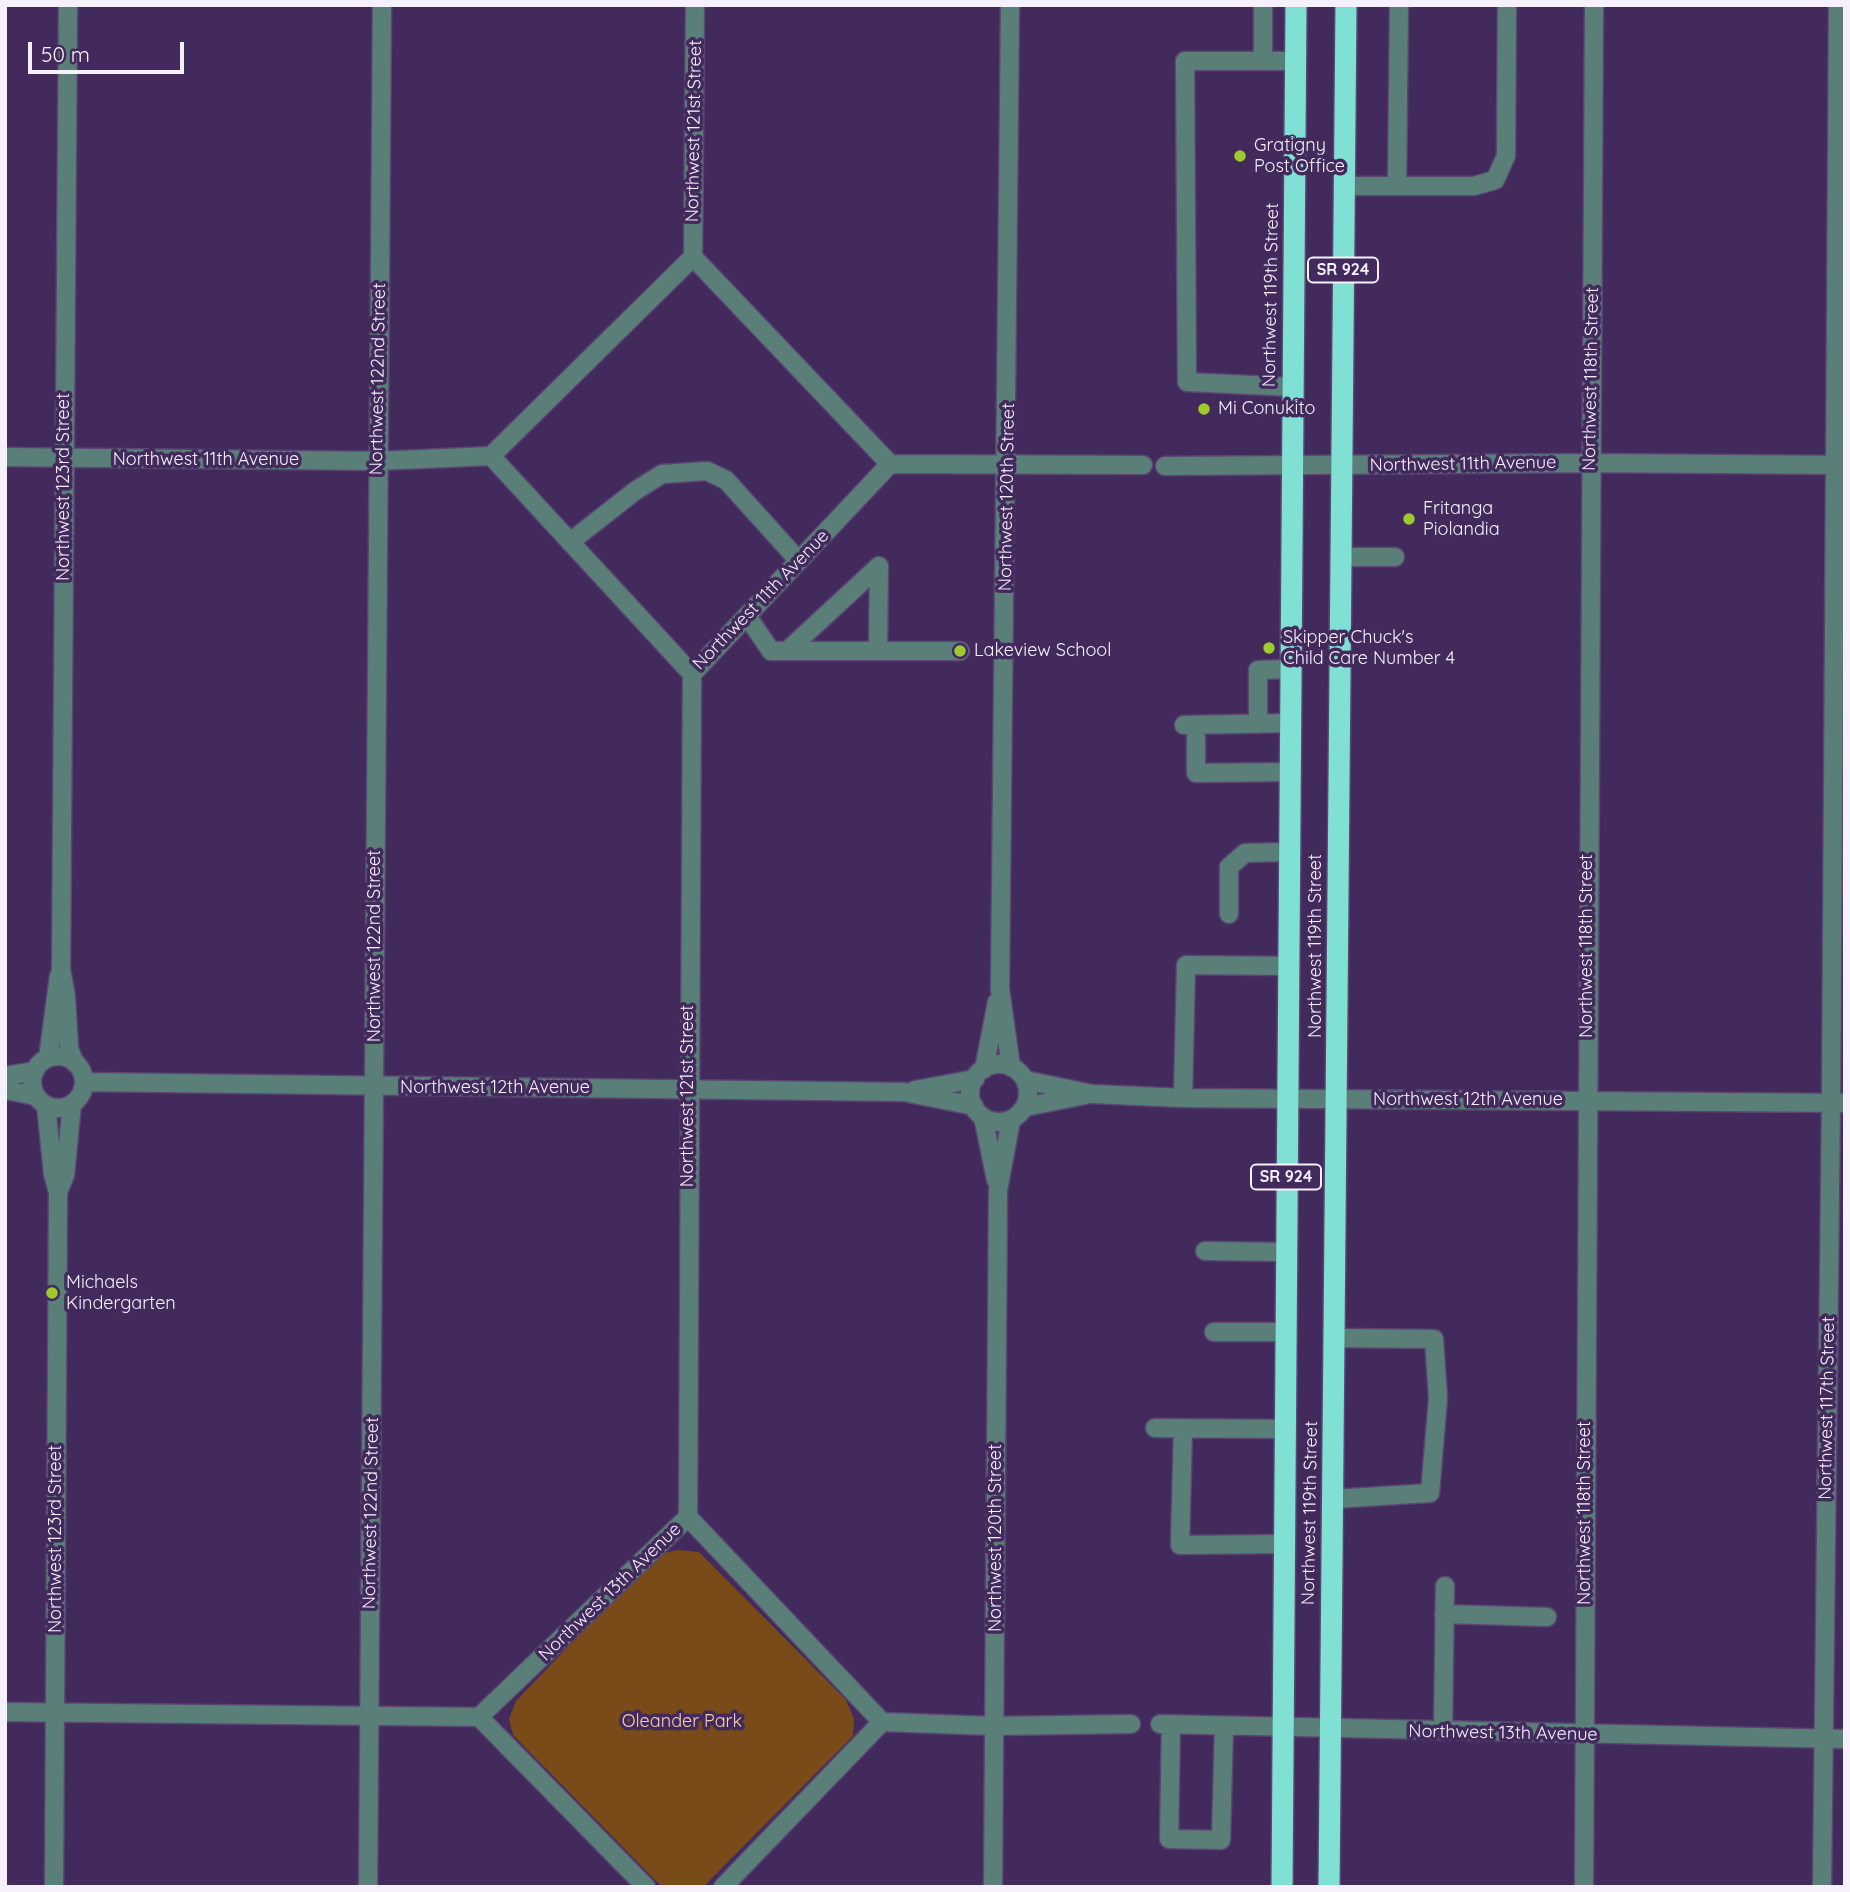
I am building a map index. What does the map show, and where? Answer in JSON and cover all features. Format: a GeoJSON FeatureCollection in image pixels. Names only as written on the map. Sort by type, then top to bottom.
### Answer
{"type":"FeatureCollection","features":[{"type":"Feature","properties":{"kind":"highway","name":"Northwest 119th Street"},"geometry":{"type":"LineString","coordinates":[[1282,1887],[1296,5]]}},
{"type":"Feature","properties":{"kind":"highway","name":"Northwest 119th Street"},"geometry":{"type":"LineString","coordinates":[[1329,1887],[1346,5]]}},
{"type":"Feature","properties":{"kind":"street","name":"Northwest 123rd Street"},"geometry":{"type":"LineString","coordinates":[[68,5],[61,970],[66,998],[66,1032],[75,1063]]}},
{"type":"Feature","properties":{"kind":"street","name":"Northwest 122nd Street"},"geometry":{"type":"LineString","coordinates":[[368,1887],[382,5]]}},
{"type":"Feature","properties":{"kind":"street","name":"Northwest 121st Street"},"geometry":{"type":"LineString","coordinates":[[693,257],[695,5]]}},
{"type":"Feature","properties":{"kind":"street","name":"Northwest 120th Street"},"geometry":{"type":"LineString","coordinates":[[1010,5],[1000,989],[1011,1067]]}},
{"type":"Feature","properties":{"kind":"street"},"geometry":{"type":"LineString","coordinates":[[1263,5],[1263,61]]}},
{"type":"Feature","properties":{"kind":"street"},"geometry":{"type":"LineString","coordinates":[[1397,186],[1399,5]]}},
{"type":"Feature","properties":{"kind":"street"},"geometry":{"type":"LineString","coordinates":[[1344,186],[1474,186],[1494,180],[1507,156],[1507,5]]}},
{"type":"Feature","properties":{"kind":"street","name":"Northwest 118th Street"},"geometry":{"type":"LineString","coordinates":[[1584,1887],[1586,1101],[1594,5]]}},
{"type":"Feature","properties":{"kind":"street","name":"Northwest 117th Street"},"geometry":{"type":"LineString","coordinates":[[1822,1887],[1822,1739],[1838,1103],[1838,5]]}},
{"type":"Feature","properties":{"kind":"street"},"geometry":{"type":"LineString","coordinates":[[1293,387],[1186,383],[1185,61],[1296,61]]}},
{"type":"Feature","properties":{"kind":"street"},"geometry":{"type":"LineString","coordinates":[[491,456],[693,257],[890,464],[1143,465]]}},
{"type":"Feature","properties":{"kind":"street","name":"Northwest 11th Avenue"},"geometry":{"type":"LineString","coordinates":[[5,457],[377,461],[491,456],[692,674],[890,464]]}},
{"type":"Feature","properties":{"kind":"street","name":"Northwest 11th Avenue"},"geometry":{"type":"LineString","coordinates":[[1165,466],[1590,463],[1839,465]]}},
{"type":"Feature","properties":{"kind":"street"},"geometry":{"type":"LineString","coordinates":[[570,542],[635,491],[662,474],[707,471],[726,480],[799,561]]}},
{"type":"Feature","properties":{"kind":"street"},"geometry":{"type":"LineString","coordinates":[[1341,556],[1395,557]]}},
{"type":"Feature","properties":{"kind":"street"},"geometry":{"type":"LineString","coordinates":[[787,651],[878,566],[878,651]]}},
{"type":"Feature","properties":{"kind":"street"},"geometry":{"type":"LineString","coordinates":[[747,616],[771,651],[960,650]]}},
{"type":"Feature","properties":{"kind":"street"},"geometry":{"type":"LineString","coordinates":[[1258,724],[1258,670],[1290,669]]}},
{"type":"Feature","properties":{"kind":"street","name":"Northwest 121st Street"},"geometry":{"type":"LineString","coordinates":[[688,1517],[692,674]]}},
{"type":"Feature","properties":{"kind":"street"},"geometry":{"type":"LineString","coordinates":[[1289,772],[1196,773],[1190,732],[1290,723]]}},
{"type":"Feature","properties":{"kind":"street"},"geometry":{"type":"LineString","coordinates":[[1229,914],[1229,866],[1245,853],[1289,852]]}},
{"type":"Feature","properties":{"kind":"street"},"geometry":{"type":"LineString","coordinates":[[1183,1098],[1186,965],[1288,966]]}},
{"type":"Feature","properties":{"kind":"street","name":"Northwest 123rd Street"},"geometry":{"type":"LineString","coordinates":[[48,1058],[54,997],[61,970]]}},
{"type":"Feature","properties":{"kind":"street","name":"Northwest 120th Street"},"geometry":{"type":"LineString","coordinates":[[980,1074],[1000,989]]}},
{"type":"Feature","properties":{"kind":"street"},"geometry":{"type":"LineString","coordinates":[[5,1076],[34,1071],[48,1058],[58,1056],[75,1063],[85,1082],[82,1093],[72,1104],[58,1109],[5,1090]]}},
{"type":"Feature","properties":{"kind":"street"},"geometry":{"type":"LineString","coordinates":[[993,1065],[1011,1067],[1025,1080],[1028,1088],[1025,1107],[1011,1120],[1002,1122],[979,1112],[971,1092],[980,1074],[993,1065]]}},
{"type":"Feature","properties":{"kind":"street"},"geometry":{"type":"LineString","coordinates":[[34,1071],[32,1082],[41,1101]]}},
{"type":"Feature","properties":{"kind":"street","name":"Northwest 12th Avenue"},"geometry":{"type":"LineString","coordinates":[[85,1082],[904,1092],[980,1074]]}},
{"type":"Feature","properties":{"kind":"street","name":"Northwest 12th Avenue"},"geometry":{"type":"LineString","coordinates":[[1025,1080],[1092,1094],[1183,1098],[1838,1103]]}},
{"type":"Feature","properties":{"kind":"street","name":"Northwest 12th Avenue"},"geometry":{"type":"LineString","coordinates":[[904,1092],[979,1112]]}},
{"type":"Feature","properties":{"kind":"street","name":"Northwest 12th Avenue"},"geometry":{"type":"LineString","coordinates":[[1025,1107],[1092,1094]]}},
{"type":"Feature","properties":{"kind":"street","name":"Northwest 123rd Street"},"geometry":{"type":"LineString","coordinates":[[41,1101],[51,1138],[52,1174],[58,1192],[54,1887]]}},
{"type":"Feature","properties":{"kind":"street","name":"Northwest 123rd Street"},"geometry":{"type":"LineString","coordinates":[[58,1192],[65,1175],[72,1104]]}},
{"type":"Feature","properties":{"kind":"street","name":"Northwest 120th Street"},"geometry":{"type":"LineString","coordinates":[[979,1112],[998,1190]]}},
{"type":"Feature","properties":{"kind":"street","name":"Northwest 120th Street"},"geometry":{"type":"LineString","coordinates":[[993,1887],[998,1190],[1011,1120]]}},
{"type":"Feature","properties":{"kind":"street"},"geometry":{"type":"LineString","coordinates":[[1205,1251],[1286,1252]]}},
{"type":"Feature","properties":{"kind":"street"},"geometry":{"type":"LineString","coordinates":[[1214,1332],[1285,1332]]}},
{"type":"Feature","properties":{"kind":"street"},"geometry":{"type":"LineString","coordinates":[[1333,1499],[1430,1493],[1438,1398],[1434,1339],[1335,1338]]}},
{"type":"Feature","properties":{"kind":"street"},"geometry":{"type":"LineString","coordinates":[[1155,1428],[1284,1429]]}},
{"type":"Feature","properties":{"kind":"street"},"geometry":{"type":"LineString","coordinates":[[1183,1429],[1180,1545],[1284,1544]]}},
{"type":"Feature","properties":{"kind":"street","name":"Northwest 13th Avenue"},"geometry":{"type":"LineString","coordinates":[[479,1717],[688,1517],[883,1722]]}},
{"type":"Feature","properties":{"kind":"street"},"geometry":{"type":"LineString","coordinates":[[1443,1731],[1445,1586]]}},
{"type":"Feature","properties":{"kind":"street"},"geometry":{"type":"LineString","coordinates":[[1444,1614],[1547,1617]]}},
{"type":"Feature","properties":{"kind":"street"},"geometry":{"type":"LineString","coordinates":[[5,1712],[479,1717],[646,1887]]}},
{"type":"Feature","properties":{"kind":"street"},"geometry":{"type":"LineString","coordinates":[[723,1887],[883,1722],[994,1726],[1131,1724]]}},
{"type":"Feature","properties":{"kind":"street","name":"Northwest 13th Avenue"},"geometry":{"type":"LineString","coordinates":[[1224,1726],[1221,1840],[1168,1839],[1166,1725],[1283,1726],[1845,1739]]}},
{"type":"Feature","properties":{"kind":"green space","name":"Oleander Park"},"geometry":{"type":"Polygon","coordinates":[[[678,1550],[699,1552],[846,1700],[854,1719],[853,1736],[703,1887],[662,1887],[513,1735],[509,1719],[516,1701],[656,1555],[678,1550]]]}},
{"type":"Feature","properties":{"kind":"place","name":"Gratigny Post Office"},"geometry":{"type":"Point","coordinates":[1240,156]}},
{"type":"Feature","properties":{"kind":"place","name":"Mi Conukito"},"geometry":{"type":"Point","coordinates":[1204,409]}},
{"type":"Feature","properties":{"kind":"place","name":"Fritanga Piolandia"},"geometry":{"type":"Point","coordinates":[1409,519]}},
{"type":"Feature","properties":{"kind":"place","name":"Skipper Chuck's Child Care Number 4"},"geometry":{"type":"Point","coordinates":[1269,648]}},
{"type":"Feature","properties":{"kind":"place","name":"Lakeview School"},"geometry":{"type":"Point","coordinates":[960,651]}},
{"type":"Feature","properties":{"kind":"place","name":"Michaels Kindergarten"},"geometry":{"type":"Point","coordinates":[52,1293]}}]}
